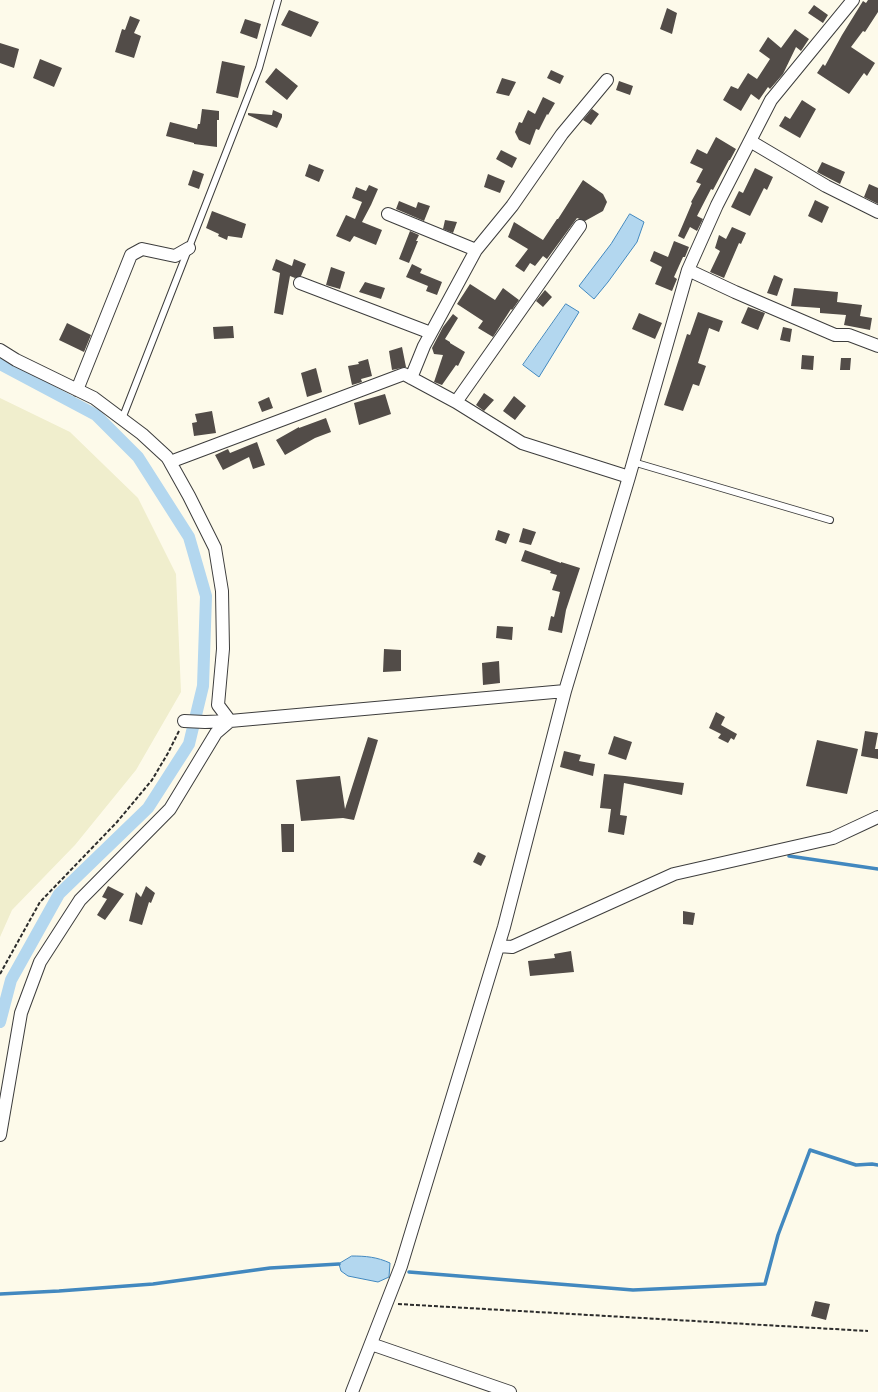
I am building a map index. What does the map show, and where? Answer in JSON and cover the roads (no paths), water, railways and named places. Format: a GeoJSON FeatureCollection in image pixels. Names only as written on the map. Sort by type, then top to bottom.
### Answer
{"type":"FeatureCollection","features":[{"type":"Feature","properties":{"kind":"street"},"geometry":{"type":"LineString","coordinates":[[352,1392],[401,1266],[498,946],[565,691],[629,477],[688,270],[717,204],[771,100],[853,0]]}},
{"type":"Feature","properties":{"kind":"street"},"geometry":{"type":"LineString","coordinates":[[411,378],[424,346],[476,250],[512,206],[562,134],[607,80]]}},
{"type":"Feature","properties":{"kind":"street"},"geometry":{"type":"LineString","coordinates":[[750,141],[826,186],[878,212]]}},
{"type":"Feature","properties":{"kind":"street"},"geometry":{"type":"LineString","coordinates":[[388,214],[476,250]]}},
{"type":"Feature","properties":{"kind":"street"},"geometry":{"type":"LineString","coordinates":[[456,402],[580,226]]}},
{"type":"Feature","properties":{"kind":"street"},"geometry":{"type":"LineString","coordinates":[[77,390],[131,255],[142,249],[175,256],[189,248]]}},
{"type":"Feature","properties":{"kind":"street"},"geometry":{"type":"LineString","coordinates":[[688,270],[828,332],[849,335],[878,346]]}},
{"type":"Feature","properties":{"kind":"street"},"geometry":{"type":"LineString","coordinates":[[300,283],[431,333]]}},
{"type":"Feature","properties":{"kind":"street"},"geometry":{"type":"LineString","coordinates":[[0,350],[16,360],[94,398],[142,434],[168,457],[215,548],[222,592],[223,649],[218,706],[230,721]]}},
{"type":"Feature","properties":{"kind":"street"},"geometry":{"type":"LineString","coordinates":[[170,462],[404,374],[456,402],[522,443],[629,477]]}},
{"type":"Feature","properties":{"kind":"street"},"geometry":{"type":"LineString","coordinates":[[184,721],[230,721],[565,691]]}},
{"type":"Feature","properties":{"kind":"street"},"geometry":{"type":"LineString","coordinates":[[0,1136],[21,1013],[40,962],[80,900],[170,809],[216,733],[230,721]]}},
{"type":"Feature","properties":{"kind":"street"},"geometry":{"type":"LineString","coordinates":[[498,946],[512,947],[674,874],[833,838],[878,817]]}},
{"type":"Feature","properties":{"kind":"street"},"geometry":{"type":"LineString","coordinates":[[371,1344],[510,1392]]}},
{"type":"Feature","properties":{"kind":"lane"},"geometry":{"type":"LineString","coordinates":[[122,419],[259,68],[278,0]]}},
{"type":"Feature","properties":{"kind":"lane"},"geometry":{"type":"LineString","coordinates":[[633,462],[830,520]]}},
{"type":"Feature","properties":{"kind":"water"},"geometry":{"type":"Polygon","coordinates":[[[630,214],[644,222],[637,242],[594,299],[579,286],[611,244],[630,214]]]}},
{"type":"Feature","properties":{"kind":"water"},"geometry":{"type":"Polygon","coordinates":[[[566,304],[579,312],[539,377],[523,365],[566,304]]]}},
{"type":"Feature","properties":{"kind":"water"},"geometry":{"type":"Polygon","coordinates":[[[352,1256],[371,1257],[390,1263],[389,1277],[378,1282],[348,1276],[341,1271],[339,1264],[352,1256]]]}},
{"type":"Feature","properties":{"kind":"waterway"},"geometry":{"type":"LineString","coordinates":[[0,364],[96,415],[138,457],[189,537],[206,596],[203,686],[189,744],[148,808],[59,894],[11,980],[0,1022]]}},
{"type":"Feature","properties":{"kind":"waterway"},"geometry":{"type":"LineString","coordinates":[[789,856],[878,869]]}},
{"type":"Feature","properties":{"kind":"waterway"},"geometry":{"type":"LineString","coordinates":[[409,1272],[633,1290],[765,1284],[778,1235],[810,1150],[856,1165],[878,1165]]}},
{"type":"Feature","properties":{"kind":"waterway"},"geometry":{"type":"LineString","coordinates":[[0,1294],[153,1284],[270,1268],[339,1264]]}}]}
